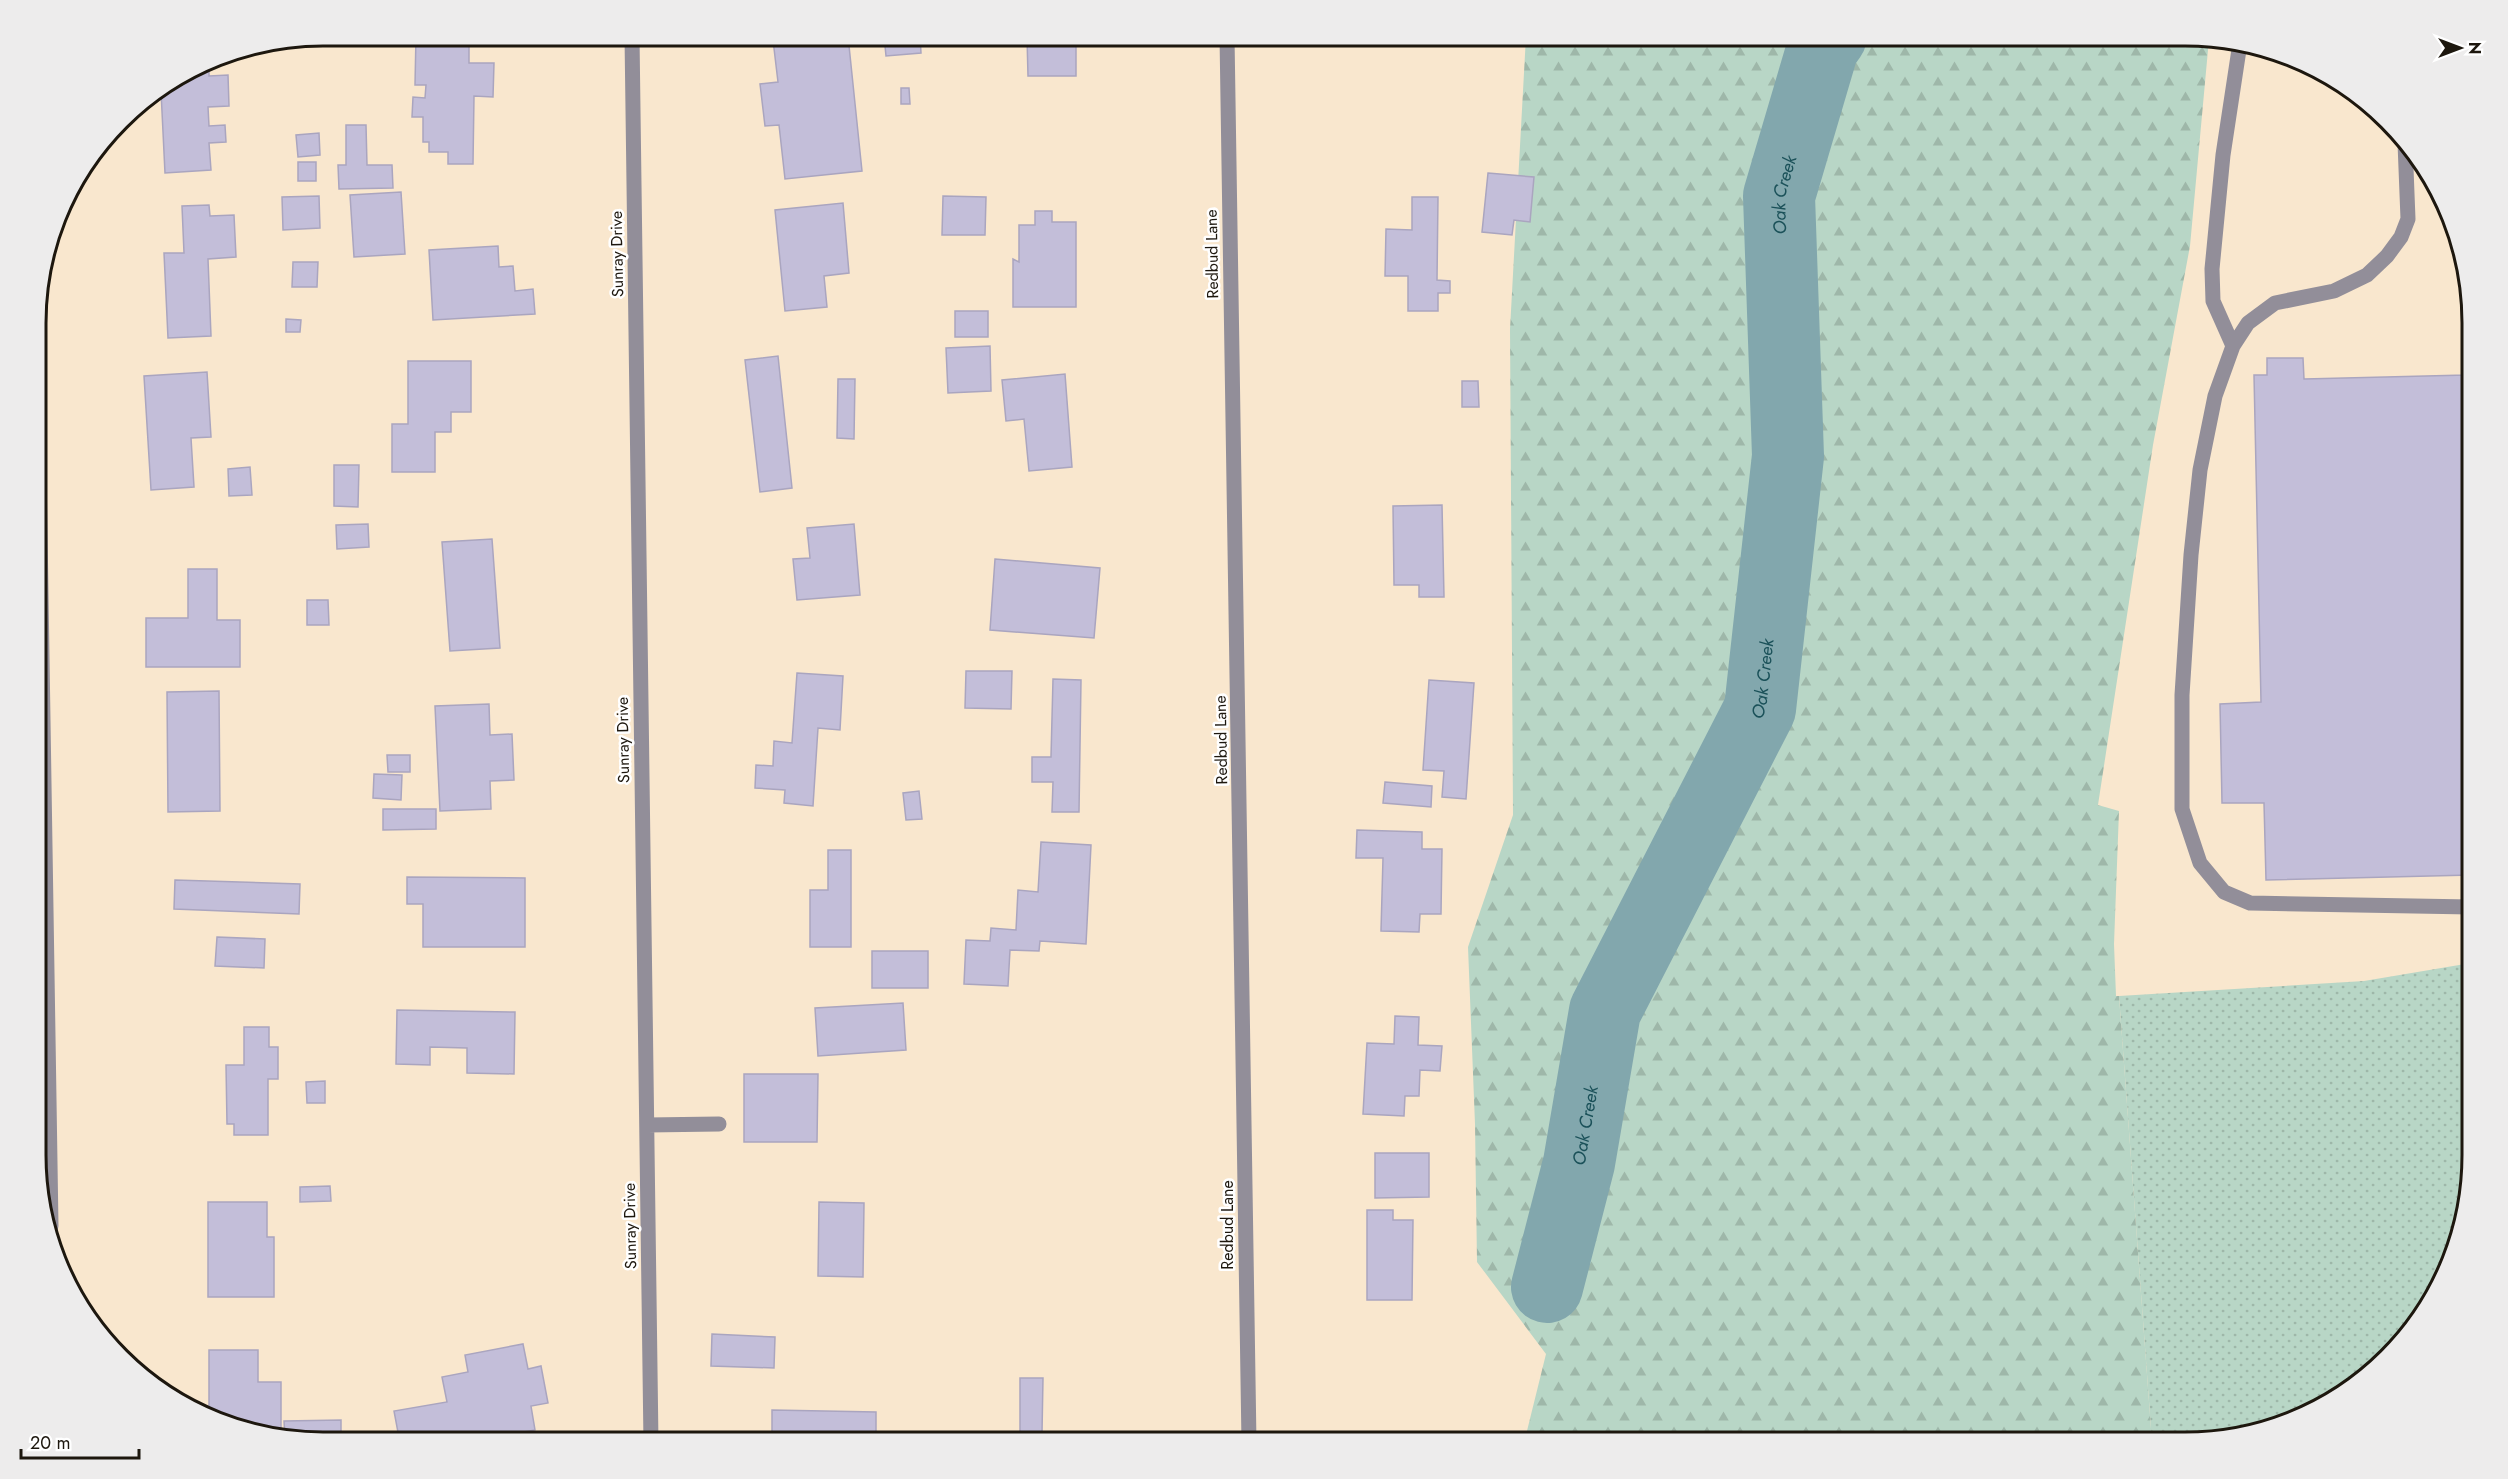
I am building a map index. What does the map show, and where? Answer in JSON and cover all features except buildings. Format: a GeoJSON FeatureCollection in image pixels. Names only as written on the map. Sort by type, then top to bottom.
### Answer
{"type":"FeatureCollection","features":[{"type":"Feature","properties":{"kind":"street","name":"Sunray Drive"},"geometry":{"type":"LineString","coordinates":[[632,46],[651,1432]]}},
{"type":"Feature","properties":{"kind":"street","name":"Redbud Lane"},"geometry":{"type":"LineString","coordinates":[[1227,46],[1249,1432]]}},
{"type":"Feature","properties":{"kind":"street"},"geometry":{"type":"LineString","coordinates":[[2233,346],[2213,301],[2212,269],[2223,155],[2239,52]]}},
{"type":"Feature","properties":{"kind":"street"},"geometry":{"type":"LineString","coordinates":[[2406,157],[2408,219],[2401,237],[2386,256],[2367,275],[2334,291],[2275,303],[2248,323],[2233,346],[2215,396],[2200,470],[2191,555],[2182,695],[2182,809],[2200,862],[2224,892],[2250,903],[2462,906]]}},
{"type":"Feature","properties":{"kind":"street"},"geometry":{"type":"LineString","coordinates":[[46,910],[51,1201]]}},
{"type":"Feature","properties":{"kind":"street"},"geometry":{"type":"LineString","coordinates":[[646,1125],[719,1124]]}},
{"type":"Feature","properties":{"kind":"green space"},"geometry":{"type":"Polygon","coordinates":[[[1525,46],[2208,48],[2190,246],[2153,445],[2098,805],[2119,811],[2114,944],[2116,996],[2119,996],[2151,1432],[1527,1432],[1546,1354],[1477,1262],[1475,1124],[1468,947],[1513,815],[1510,329],[1525,46]]]}},
{"type":"Feature","properties":{"kind":"green space"},"geometry":{"type":"Polygon","coordinates":[[[2462,965],[2461,1173],[2452,1227],[2433,1278],[2404,1324],[2367,1364],[2338,1386],[2307,1404],[2273,1418],[2238,1427],[2202,1432],[2151,1432],[2119,996],[2364,981],[2462,965]]]}},
{"type":"Feature","properties":{"kind":"waterway","name":"Oak Creek"},"geometry":{"type":"LineString","coordinates":[[1547,1287],[1579,1163],[1605,1011],[1760,709],[1788,456],[1779,196],[1824,46]]}}]}
